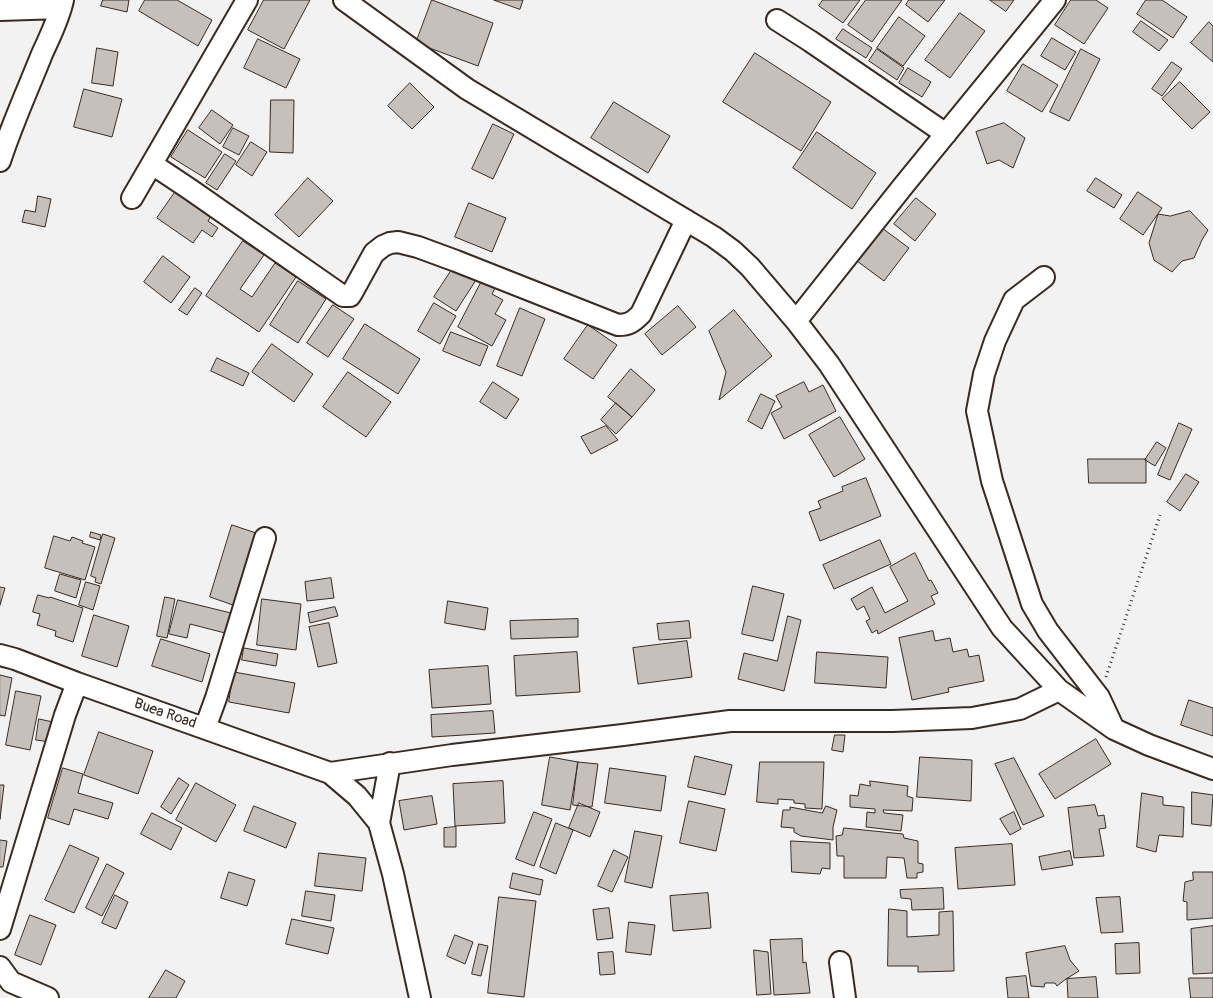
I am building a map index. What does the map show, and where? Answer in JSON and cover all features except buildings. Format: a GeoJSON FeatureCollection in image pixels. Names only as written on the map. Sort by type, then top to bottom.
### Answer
{"type":"FeatureCollection","features":[{"type":"Feature","properties":{"kind":"street"},"geometry":{"type":"LineString","coordinates":[[132,198],[247,0]]}},
{"type":"Feature","properties":{"kind":"street"},"geometry":{"type":"LineString","coordinates":[[344,0],[467,89],[714,237],[750,266],[829,364],[1002,628],[1059,690],[1114,729],[1149,745],[1213,769]]}},
{"type":"Feature","properties":{"kind":"street"},"geometry":{"type":"LineString","coordinates":[[796,321],[1055,0]]}},
{"type":"Feature","properties":{"kind":"street"},"geometry":{"type":"LineString","coordinates":[[0,10],[62,4],[4,136],[0,161]]}},
{"type":"Feature","properties":{"kind":"street"},"geometry":{"type":"LineString","coordinates":[[777,20],[946,134]]}},
{"type":"Feature","properties":{"kind":"street"},"geometry":{"type":"LineString","coordinates":[[152,164],[343,296],[350,296],[374,253],[383,246],[398,242],[456,260],[618,325],[626,325],[634,321],[640,314],[686,220]]}},
{"type":"Feature","properties":{"kind":"street"},"geometry":{"type":"LineString","coordinates":[[1044,277],[1014,300],[984,374],[977,411],[992,481],[1032,604],[1048,632],[1099,697],[1114,729]]}},
{"type":"Feature","properties":{"kind":"street"},"geometry":{"type":"LineString","coordinates":[[205,728],[265,538]]}},
{"type":"Feature","properties":{"kind":"street","name":"Buea Road"},"geometry":{"type":"LineString","coordinates":[[0,656],[15,659],[330,773]]}},
{"type":"Feature","properties":{"kind":"street"},"geometry":{"type":"LineString","coordinates":[[0,929],[65,715],[77,683]]}},
{"type":"Feature","properties":{"kind":"street"},"geometry":{"type":"LineString","coordinates":[[330,773],[390,763],[730,721],[892,721],[972,718],[1020,708],[1059,690]]}},
{"type":"Feature","properties":{"kind":"street"},"geometry":{"type":"LineString","coordinates":[[390,763],[380,823],[420,998]]}},
{"type":"Feature","properties":{"kind":"street"},"geometry":{"type":"LineString","coordinates":[[330,773],[357,796],[380,823]]}},
{"type":"Feature","properties":{"kind":"street"},"geometry":{"type":"LineString","coordinates":[[840,962],[845,998]]}},
{"type":"Feature","properties":{"kind":"street"},"geometry":{"type":"LineString","coordinates":[[0,967],[11,982],[48,998]]}},
{"type":"Feature","properties":{"kind":"path"},"geometry":{"type":"LineString","coordinates":[[1099,697],[1160,515]]}}]}
